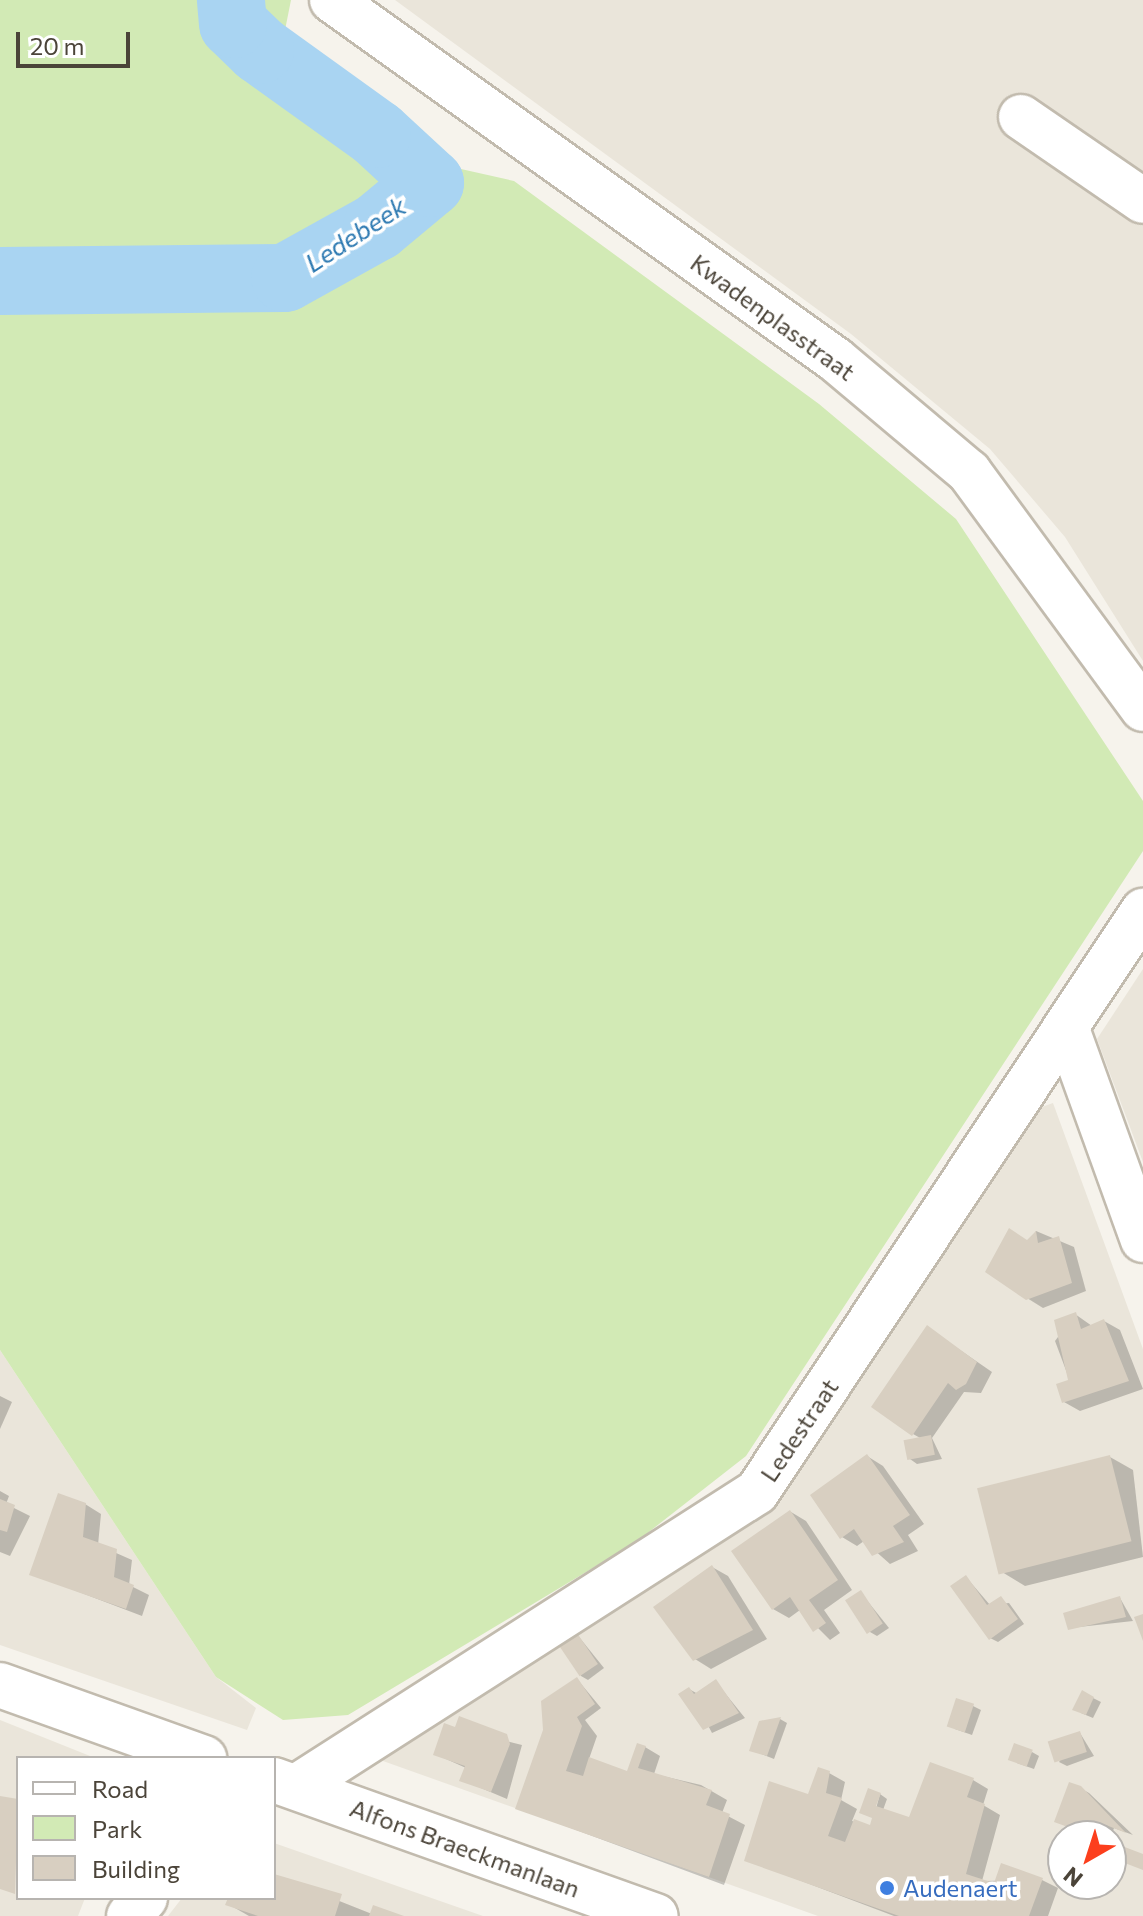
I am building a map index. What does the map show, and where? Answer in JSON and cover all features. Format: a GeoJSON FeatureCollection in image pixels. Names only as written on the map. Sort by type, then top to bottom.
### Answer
{"type":"FeatureCollection","features":[{"type":"Feature","properties":{"kind":"street","name":"Kwadenplasstraat"},"geometry":{"type":"LineString","coordinates":[[332,0],[836,360],[969,472],[1143,709]]}},
{"type":"Feature","properties":{"kind":"street"},"geometry":{"type":"LineString","coordinates":[[1021,117],[1143,201]]}},
{"type":"Feature","properties":{"kind":"street","name":"Ledestraat"},"geometry":{"type":"LineString","coordinates":[[285,1784],[757,1492],[1068,1032],[1143,911]]}},
{"type":"Feature","properties":{"kind":"street"},"geometry":{"type":"LineString","coordinates":[[1068,1032],[1143,1240]]}},
{"type":"Feature","properties":{"kind":"street"},"geometry":{"type":"LineString","coordinates":[[0,1685],[147,1748],[193,1756]]}},
{"type":"Feature","properties":{"kind":"street","name":"Alfons Braeckmanlaan"},"geometry":{"type":"LineString","coordinates":[[285,1784],[656,1916]]}},
{"type":"Feature","properties":{"kind":"street"},"geometry":{"type":"LineString","coordinates":[[129,1916],[143,1900]]}},
{"type":"Feature","properties":{"kind":"shaded area"},"geometry":{"type":"Polygon","coordinates":[[[395,0],[1143,0],[1143,661],[1065,537],[990,449],[851,334],[395,0]]]}},
{"type":"Feature","properties":{"kind":"shaded area"},"geometry":{"type":"Polygon","coordinates":[[[1143,969],[1143,1162],[1097,1039],[1143,969]]]}},
{"type":"Feature","properties":{"kind":"shaded area"},"geometry":{"type":"Polygon","coordinates":[[[1053,1103],[1143,1349],[1143,1916],[818,1916],[383,1761],[395,1726],[760,1499],[1042,1107],[1053,1103]]]}},
{"type":"Feature","properties":{"kind":"shaded area"},"geometry":{"type":"Polygon","coordinates":[[[0,1350],[216,1677],[256,1708],[247,1730],[0,1645],[0,1350]]]}},
{"type":"Feature","properties":{"kind":"shaded area"},"geometry":{"type":"Polygon","coordinates":[[[0,1720],[90,1756],[16,1756],[16,1900],[84,1900],[78,1916],[0,1916],[0,1720]]]}},
{"type":"Feature","properties":{"kind":"shaded area"},"geometry":{"type":"Polygon","coordinates":[[[276,1844],[483,1916],[168,1916],[180,1900],[276,1900],[276,1844]]]}},
{"type":"Feature","properties":{"kind":"green space"},"geometry":{"type":"Polygon","coordinates":[[[0,0],[291,0],[284,35],[397,133],[452,167],[514,181],[819,404],[956,519],[1143,801],[1143,851],[746,1456],[636,1542],[348,1715],[283,1720],[216,1677],[0,1350],[0,0]]]}},
{"type":"Feature","properties":{"kind":"building"},"geometry":{"type":"Polygon","coordinates":[[[1009,1228],[1027,1240],[1036,1231],[1038,1243],[1059,1236],[1072,1283],[1026,1300],[985,1272],[1009,1228]]]}},
{"type":"Feature","properties":{"kind":"building"},"geometry":{"type":"Polygon","coordinates":[[[1076,1312],[1081,1329],[1104,1319],[1129,1381],[1062,1403],[1056,1384],[1068,1380],[1054,1320],[1076,1312]]]}},
{"type":"Feature","properties":{"kind":"building"},"geometry":{"type":"Polygon","coordinates":[[[927,1325],[977,1362],[966,1384],[956,1390],[948,1383],[912,1436],[871,1407],[927,1325]]]}},
{"type":"Feature","properties":{"kind":"building"},"geometry":{"type":"Polygon","coordinates":[[[931,1435],[935,1455],[907,1460],[904,1440],[931,1435]]]}},
{"type":"Feature","properties":{"kind":"building"},"geometry":{"type":"Polygon","coordinates":[[[867,1454],[910,1515],[893,1526],[904,1542],[872,1556],[854,1529],[840,1539],[810,1495],[867,1454]]]}},
{"type":"Feature","properties":{"kind":"building"},"geometry":{"type":"Polygon","coordinates":[[[1110,1455],[1132,1541],[999,1574],[977,1488],[1110,1455]]]}},
{"type":"Feature","properties":{"kind":"building"},"geometry":{"type":"Polygon","coordinates":[[[58,1493],[86,1503],[83,1537],[117,1549],[114,1577],[134,1585],[126,1609],[29,1575],[58,1493]]]}},
{"type":"Feature","properties":{"kind":"building"},"geometry":{"type":"Polygon","coordinates":[[[0,1499],[15,1505],[7,1532],[0,1530],[0,1499]]]}},
{"type":"Feature","properties":{"kind":"building"},"geometry":{"type":"Polygon","coordinates":[[[790,1510],[838,1580],[809,1600],[826,1623],[813,1632],[790,1597],[772,1610],[731,1551],[790,1510]]]}},
{"type":"Feature","properties":{"kind":"building"},"geometry":{"type":"Polygon","coordinates":[[[712,1565],[753,1630],[693,1661],[653,1607],[712,1565]]]}},
{"type":"Feature","properties":{"kind":"building"},"geometry":{"type":"Polygon","coordinates":[[[966,1575],[987,1605],[1001,1596],[1018,1619],[989,1640],[950,1586],[966,1575]]]}},
{"type":"Feature","properties":{"kind":"building"},"geometry":{"type":"Polygon","coordinates":[[[861,1590],[883,1624],[867,1634],[845,1600],[861,1590]]]}},
{"type":"Feature","properties":{"kind":"building"},"geometry":{"type":"Polygon","coordinates":[[[1120,1596],[1126,1617],[1068,1630],[1063,1613],[1120,1596]]]}},
{"type":"Feature","properties":{"kind":"building"},"geometry":{"type":"Polygon","coordinates":[[[1143,1614],[1143,1641],[1134,1617],[1143,1614]]]}},
{"type":"Feature","properties":{"kind":"building"},"geometry":{"type":"Polygon","coordinates":[[[575,1630],[598,1664],[580,1676],[557,1642],[575,1630]]]}},
{"type":"Feature","properties":{"kind":"building"},"geometry":{"type":"Polygon","coordinates":[[[577,1677],[595,1704],[577,1717],[582,1726],[566,1771],[583,1776],[589,1757],[627,1771],[637,1743],[646,1746],[638,1768],[712,1790],[706,1805],[730,1814],[709,1877],[515,1809],[543,1730],[541,1701],[577,1677]]]}},
{"type":"Feature","properties":{"kind":"building"},"geometry":{"type":"Polygon","coordinates":[[[716,1679],[739,1713],[703,1730],[678,1694],[689,1687],[694,1694],[716,1679]]]}},
{"type":"Feature","properties":{"kind":"building"},"geometry":{"type":"Polygon","coordinates":[[[1082,1690],[1094,1697],[1086,1715],[1072,1710],[1082,1690]]]}},
{"type":"Feature","properties":{"kind":"building"},"geometry":{"type":"Polygon","coordinates":[[[956,1698],[974,1704],[965,1732],[947,1727],[956,1698]]]}},
{"type":"Feature","properties":{"kind":"building"},"geometry":{"type":"Polygon","coordinates":[[[459,1716],[507,1734],[510,1744],[491,1792],[459,1781],[465,1766],[433,1755],[444,1723],[455,1727],[459,1716]]]}},
{"type":"Feature","properties":{"kind":"building"},"geometry":{"type":"Polygon","coordinates":[[[781,1717],[767,1756],[749,1751],[759,1721],[781,1717]]]}},
{"type":"Feature","properties":{"kind":"building"},"geometry":{"type":"Polygon","coordinates":[[[1080,1731],[1087,1752],[1054,1762],[1048,1742],[1080,1731]]]}},
{"type":"Feature","properties":{"kind":"building"},"geometry":{"type":"Polygon","coordinates":[[[1014,1743],[1033,1750],[1027,1767],[1008,1760],[1014,1743]]]}},
{"type":"Feature","properties":{"kind":"building"},"geometry":{"type":"Polygon","coordinates":[[[930,1762],[974,1778],[967,1797],[985,1804],[966,1874],[994,1883],[1001,1863],[1043,1878],[1029,1916],[899,1916],[744,1861],[769,1781],[808,1794],[818,1767],[830,1771],[826,1793],[842,1798],[828,1836],[845,1842],[854,1819],[870,1825],[872,1818],[859,1813],[868,1788],[881,1793],[876,1806],[909,1817],[930,1762]]]}},
{"type":"Feature","properties":{"kind":"building"},"geometry":{"type":"Polygon","coordinates":[[[1069,1782],[1081,1786],[1114,1820],[1055,1820],[1069,1782]]]}},
{"type":"Feature","properties":{"kind":"building"},"geometry":{"type":"Polygon","coordinates":[[[0,1796],[16,1799],[16,1862],[15,1894],[0,1889],[0,1796]]]}},
{"type":"Feature","properties":{"kind":"building"},"geometry":{"type":"Polygon","coordinates":[[[1127,1848],[1143,1854],[1143,1870],[1127,1864],[1127,1848]]]}},
{"type":"Feature","properties":{"kind":"building"},"geometry":{"type":"Polygon","coordinates":[[[276,1875],[342,1894],[335,1916],[258,1916],[225,1905],[227,1900],[276,1900],[276,1875]]]}},
{"type":"Feature","properties":{"kind":"building"},"geometry":{"type":"Polygon","coordinates":[[[373,1905],[404,1916],[369,1916],[373,1905]]]}},
{"type":"Feature","properties":{"kind":"waterway","name":"Ledebeek"},"geometry":{"type":"LineString","coordinates":[[0,281],[285,278],[377,227],[430,183],[377,134],[260,50],[233,24],[231,0]]}},
{"type":"Feature","properties":{"kind":"place","name":"Audenaert"},"geometry":{"type":"Point","coordinates":[887,1888]}}]}
